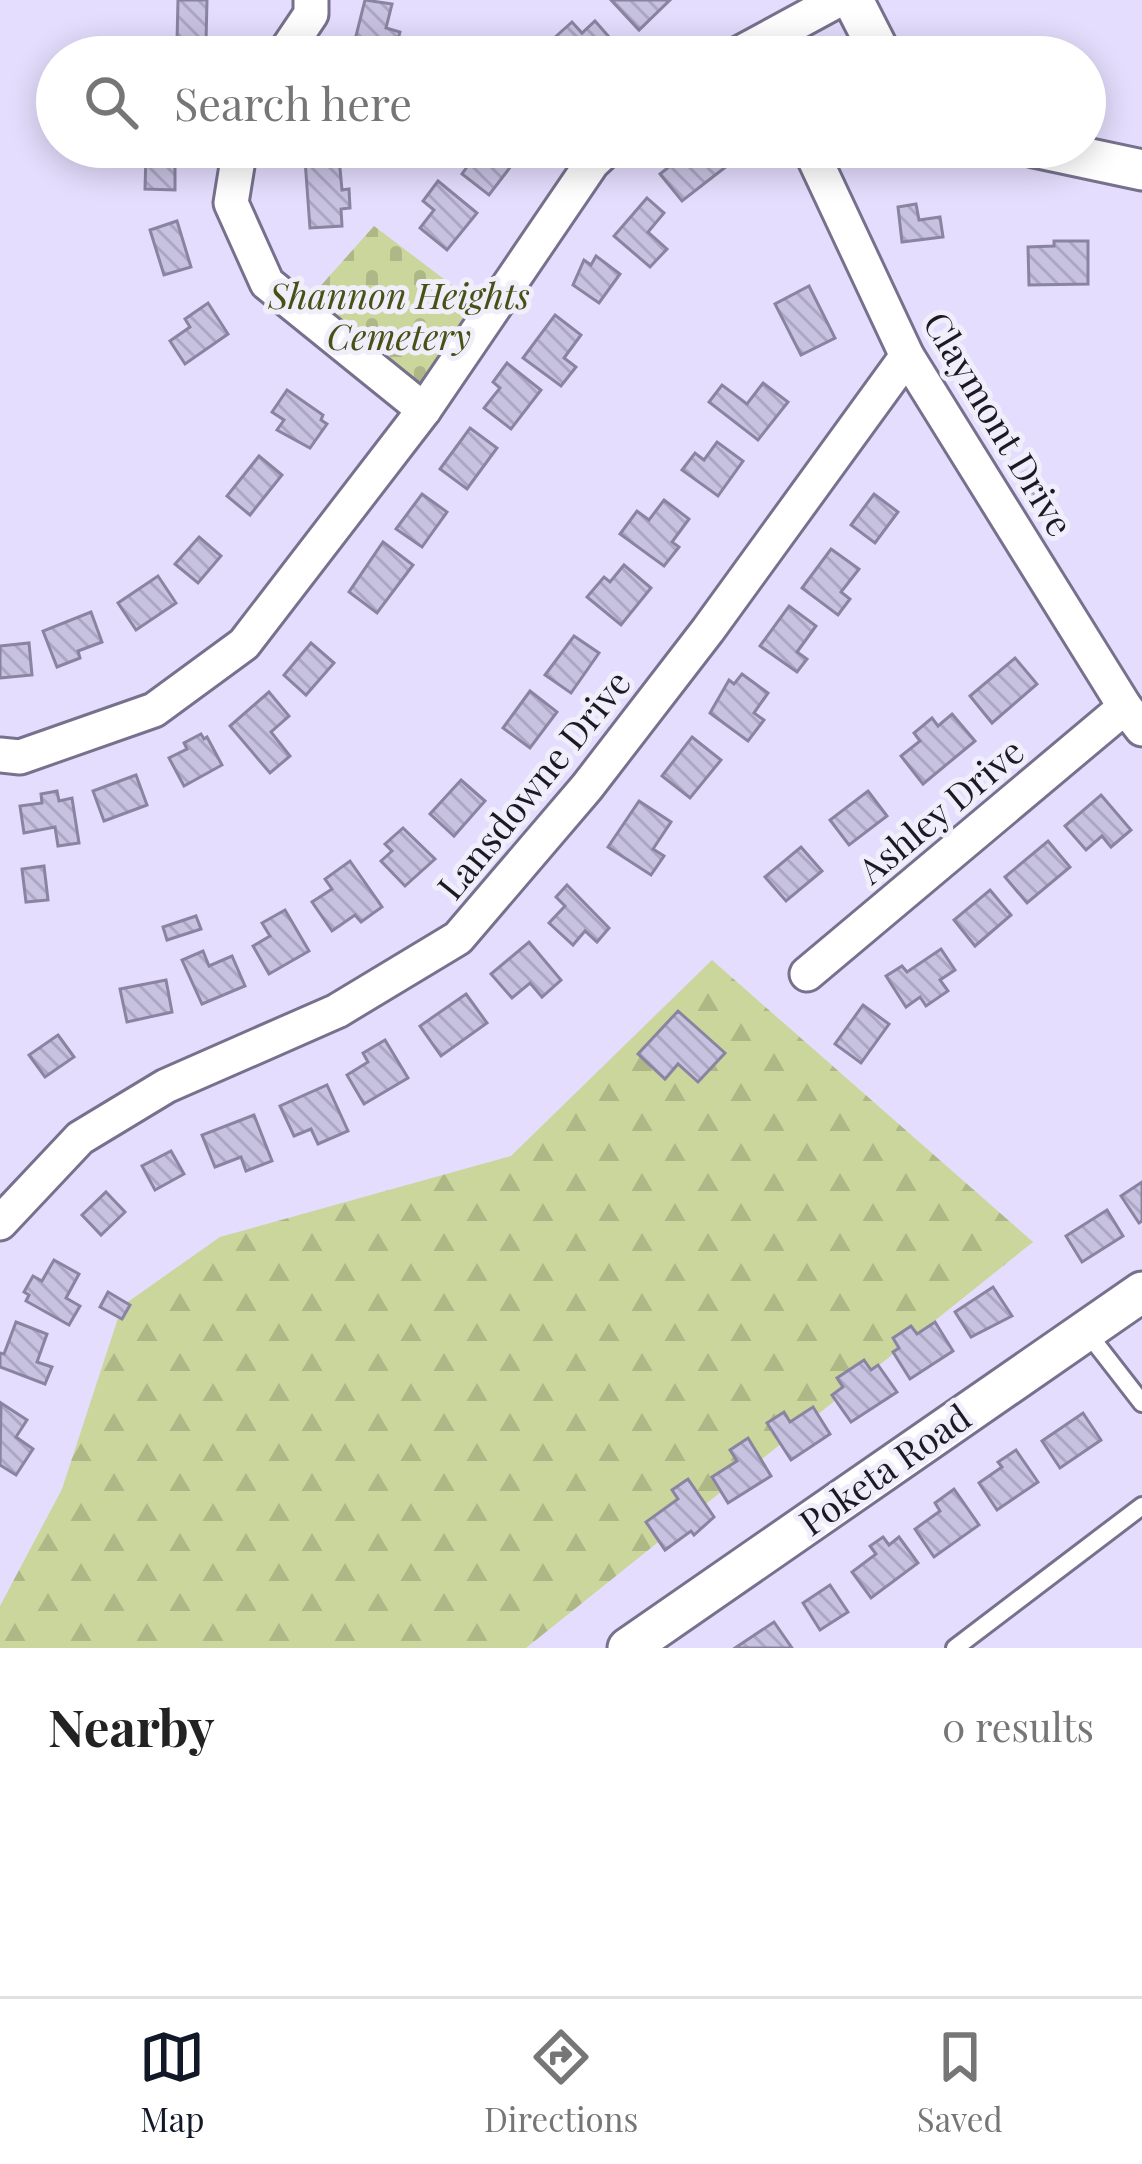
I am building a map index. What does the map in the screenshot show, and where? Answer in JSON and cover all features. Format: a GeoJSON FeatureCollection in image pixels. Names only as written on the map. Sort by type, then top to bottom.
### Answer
{"type":"FeatureCollection","features":[{"type":"Feature","properties":{"kind":"street"},"geometry":{"type":"LineString","coordinates":[[296,36],[311,14],[311,0]]}},
{"type":"Feature","properties":{"kind":"street"},"geometry":{"type":"LineString","coordinates":[[779,36],[838,0]]}},
{"type":"Feature","properties":{"kind":"street"},"geometry":{"type":"LineString","coordinates":[[853,0],[871,36]]}},
{"type":"Feature","properties":{"kind":"street"},"geometry":{"type":"LineString","coordinates":[[1106,162],[1142,170]]}},
{"type":"Feature","properties":{"kind":"street"},"geometry":{"type":"LineString","coordinates":[[237,168],[231,203],[266,283],[424,410]]}},
{"type":"Feature","properties":{"kind":"street"},"geometry":{"type":"LineString","coordinates":[[0,755],[20,758],[154,710],[244,644],[424,410],[589,168]]}},
{"type":"Feature","properties":{"kind":"street","name":"Claymont Drive"},"geometry":{"type":"LineString","coordinates":[[818,168],[907,356],[1133,718]]}},
{"type":"Feature","properties":{"kind":"street","name":"Lansdowne Drive"},"geometry":{"type":"LineString","coordinates":[[0,1223],[80,1138],[166,1086],[338,1012],[458,938],[587,787],[907,356]]}},
{"type":"Feature","properties":{"kind":"street","name":"Ashley Drive"},"geometry":{"type":"LineString","coordinates":[[807,974],[1133,718]]}},
{"type":"Feature","properties":{"kind":"street","name":"Poketa Road"},"geometry":{"type":"LineString","coordinates":[[628,1648],[1142,1292]]}},
{"type":"Feature","properties":{"kind":"lane"},"geometry":{"type":"LineString","coordinates":[[1085,1330],[1142,1403]]}},
{"type":"Feature","properties":{"kind":"lane"},"geometry":{"type":"LineString","coordinates":[[955,1648],[1142,1506]]}},
{"type":"Feature","properties":{"kind":"green space","name":"Shannon Heights Cemetery"},"geometry":{"type":"Polygon","coordinates":[[[374,226],[490,314],[424,410],[300,309],[374,226]]]}},
{"type":"Feature","properties":{"kind":"green space"},"geometry":{"type":"Polygon","coordinates":[[[712,960],[1033,1242],[526,1648],[0,1648],[0,1606],[62,1489],[122,1306],[220,1237],[511,1156],[712,960]]]}},
{"type":"Feature","properties":{"kind":"building"},"geometry":{"type":"Polygon","coordinates":[[[178,0],[207,0],[206,36],[177,36],[178,0]]]}},
{"type":"Feature","properties":{"kind":"building"},"geometry":{"type":"Polygon","coordinates":[[[365,0],[392,4],[386,28],[400,32],[399,36],[356,36],[365,0]]]}},
{"type":"Feature","properties":{"kind":"building"},"geometry":{"type":"Polygon","coordinates":[[[611,0],[670,0],[639,30],[611,0]]]}},
{"type":"Feature","properties":{"kind":"building"},"geometry":{"type":"Polygon","coordinates":[[[595,21],[608,36],[556,36],[572,22],[582,33],[595,21]]]}},
{"type":"Feature","properties":{"kind":"building"},"geometry":{"type":"Polygon","coordinates":[[[146,168],[175,168],[175,190],[145,189],[146,168]]]}},
{"type":"Feature","properties":{"kind":"building"},"geometry":{"type":"Polygon","coordinates":[[[306,168],[340,168],[342,190],[349,189],[350,208],[341,209],[342,226],[310,228],[306,168]]]}},
{"type":"Feature","properties":{"kind":"building"},"geometry":{"type":"Polygon","coordinates":[[[466,168],[510,168],[489,195],[462,174],[466,168]]]}},
{"type":"Feature","properties":{"kind":"building"},"geometry":{"type":"Polygon","coordinates":[[[668,168],[724,168],[682,201],[660,174],[668,168]]]}},
{"type":"Feature","properties":{"kind":"building"},"geometry":{"type":"Polygon","coordinates":[[[438,181],[477,213],[447,250],[420,228],[434,210],[423,201],[438,181]]]}},
{"type":"Feature","properties":{"kind":"building"},"geometry":{"type":"Polygon","coordinates":[[[647,198],[664,213],[648,232],[667,249],[650,267],[614,236],[647,198]]]}},
{"type":"Feature","properties":{"kind":"building"},"geometry":{"type":"Polygon","coordinates":[[[916,204],[919,220],[940,217],[943,237],[902,242],[898,207],[916,204]]]}},
{"type":"Feature","properties":{"kind":"building"},"geometry":{"type":"Polygon","coordinates":[[[177,221],[191,267],[164,275],[150,230],[177,221]]]}},
{"type":"Feature","properties":{"kind":"building"},"geometry":{"type":"Polygon","coordinates":[[[1054,241],[1088,241],[1088,284],[1029,285],[1028,247],[1054,246],[1054,241]]]}},
{"type":"Feature","properties":{"kind":"building"},"geometry":{"type":"Polygon","coordinates":[[[596,256],[620,274],[599,303],[573,285],[584,260],[591,265],[596,256]]]}},
{"type":"Feature","properties":{"kind":"building"},"geometry":{"type":"Polygon","coordinates":[[[809,286],[835,338],[801,355],[775,304],[809,286]]]}},
{"type":"Feature","properties":{"kind":"building"},"geometry":{"type":"Polygon","coordinates":[[[208,303],[228,334],[185,364],[170,341],[190,327],[185,319],[208,303]]]}},
{"type":"Feature","properties":{"kind":"building"},"geometry":{"type":"Polygon","coordinates":[[[555,315],[581,335],[564,358],[576,367],[561,386],[523,358],[555,315]]]}},
{"type":"Feature","properties":{"kind":"building"},"geometry":{"type":"Polygon","coordinates":[[[507,363],[541,390],[511,429],[484,408],[500,388],[493,382],[507,363]]]}},
{"type":"Feature","properties":{"kind":"building"},"geometry":{"type":"Polygon","coordinates":[[[763,383],[788,402],[758,440],[709,402],[722,385],[747,404],[763,383]]]}},
{"type":"Feature","properties":{"kind":"building"},"geometry":{"type":"Polygon","coordinates":[[[983,388],[994,412],[981,418],[970,394],[983,388]]]}},
{"type":"Feature","properties":{"kind":"building"},"geometry":{"type":"Polygon","coordinates":[[[287,390],[323,415],[321,420],[327,424],[310,448],[277,430],[284,420],[272,412],[287,390]]]}},
{"type":"Feature","properties":{"kind":"building"},"geometry":{"type":"Polygon","coordinates":[[[470,428],[497,448],[467,489],[440,469],[470,428]]]}},
{"type":"Feature","properties":{"kind":"building"},"geometry":{"type":"Polygon","coordinates":[[[717,442],[743,461],[718,496],[682,470],[695,453],[704,460],[717,442]]]}},
{"type":"Feature","properties":{"kind":"building"},"geometry":{"type":"Polygon","coordinates":[[[259,456],[282,475],[250,515],[227,496],[259,456]]]}},
{"type":"Feature","properties":{"kind":"building"},"geometry":{"type":"Polygon","coordinates":[[[1029,470],[1044,497],[1030,505],[1015,477],[1029,470]]]}},
{"type":"Feature","properties":{"kind":"building"},"geometry":{"type":"Polygon","coordinates":[[[422,494],[447,512],[422,547],[396,529],[422,494]]]}},
{"type":"Feature","properties":{"kind":"building"},"geometry":{"type":"Polygon","coordinates":[[[874,494],[898,512],[875,543],[851,525],[874,494]]]}},
{"type":"Feature","properties":{"kind":"building"},"geometry":{"type":"Polygon","coordinates":[[[664,500],[689,519],[672,542],[679,547],[664,566],[620,534],[637,511],[649,520],[664,500]]]}},
{"type":"Feature","properties":{"kind":"building"},"geometry":{"type":"Polygon","coordinates":[[[199,537],[221,556],[198,583],[175,564],[199,537]]]}},
{"type":"Feature","properties":{"kind":"building"},"geometry":{"type":"Polygon","coordinates":[[[383,542],[413,565],[377,613],[349,592],[383,542]]]}},
{"type":"Feature","properties":{"kind":"building"},"geometry":{"type":"Polygon","coordinates":[[[831,549],[859,569],[841,592],[850,599],[838,615],[802,588],[831,549]]]}},
{"type":"Feature","properties":{"kind":"building"},"geometry":{"type":"Polygon","coordinates":[[[624,565],[651,588],[621,625],[587,597],[604,577],[610,582],[624,565]]]}},
{"type":"Feature","properties":{"kind":"building"},"geometry":{"type":"Polygon","coordinates":[[[158,576],[176,603],[136,630],[118,603],[158,576]]]}},
{"type":"Feature","properties":{"kind":"building"},"geometry":{"type":"Polygon","coordinates":[[[789,606],[816,626],[797,652],[807,659],[797,672],[760,646],[789,606]]]}},
{"type":"Feature","properties":{"kind":"building"},"geometry":{"type":"Polygon","coordinates":[[[91,612],[102,642],[78,651],[80,658],[57,667],[43,631],[91,612]]]}},
{"type":"Feature","properties":{"kind":"building"},"geometry":{"type":"Polygon","coordinates":[[[574,636],[599,653],[571,693],[545,675],[574,636]]]}},
{"type":"Feature","properties":{"kind":"building"},"geometry":{"type":"Polygon","coordinates":[[[29,643],[32,675],[0,678],[0,646],[29,643]]]}},
{"type":"Feature","properties":{"kind":"building"},"geometry":{"type":"Polygon","coordinates":[[[311,643],[334,663],[306,695],[284,675],[311,643]]]}},
{"type":"Feature","properties":{"kind":"building"},"geometry":{"type":"Polygon","coordinates":[[[1015,658],[1037,684],[992,723],[970,696],[1015,658]]]}},
{"type":"Feature","properties":{"kind":"building"},"geometry":{"type":"Polygon","coordinates":[[[742,674],[768,693],[754,713],[764,720],[748,741],[710,713],[729,680],[734,684],[742,674]]]}},
{"type":"Feature","properties":{"kind":"building"},"geometry":{"type":"Polygon","coordinates":[[[530,691],[557,712],[530,748],[503,728],[530,691]]]}},
{"type":"Feature","properties":{"kind":"building"},"geometry":{"type":"Polygon","coordinates":[[[269,692],[289,716],[271,732],[290,756],[270,773],[230,726],[269,692]]]}},
{"type":"Feature","properties":{"kind":"building"},"geometry":{"type":"Polygon","coordinates":[[[952,714],[975,741],[923,784],[901,756],[920,741],[914,733],[932,718],[938,726],[952,714]]]}},
{"type":"Feature","properties":{"kind":"building"},"geometry":{"type":"Polygon","coordinates":[[[201,734],[222,765],[184,786],[169,758],[201,734]]]}},
{"type":"Feature","properties":{"kind":"building"},"geometry":{"type":"Polygon","coordinates":[[[692,737],[721,760],[690,798],[662,776],[692,737]]]}},
{"type":"Feature","properties":{"kind":"building"},"geometry":{"type":"Polygon","coordinates":[[[136,775],[147,805],[104,821],[93,791],[136,775]]]}},
{"type":"Feature","properties":{"kind":"building"},"geometry":{"type":"Polygon","coordinates":[[[461,780],[485,801],[454,836],[430,814],[461,780]]]}},
{"type":"Feature","properties":{"kind":"building"},"geometry":{"type":"Polygon","coordinates":[[[57,791],[59,801],[72,798],[79,843],[58,846],[55,827],[24,833],[20,806],[42,803],[41,794],[57,791]]]}},
{"type":"Feature","properties":{"kind":"building"},"geometry":{"type":"Polygon","coordinates":[[[868,791],[887,816],[849,845],[830,820],[868,791]]]}},
{"type":"Feature","properties":{"kind":"building"},"geometry":{"type":"Polygon","coordinates":[[[1101,795],[1131,830],[1111,847],[1102,836],[1086,850],[1065,826],[1101,795]]]}},
{"type":"Feature","properties":{"kind":"building"},"geometry":{"type":"Polygon","coordinates":[[[639,801],[671,822],[653,849],[664,856],[651,875],[608,847],[639,801]]]}},
{"type":"Feature","properties":{"kind":"building"},"geometry":{"type":"Polygon","coordinates":[[[403,828],[435,859],[405,886],[381,861],[392,851],[385,844],[403,828]]]}},
{"type":"Feature","properties":{"kind":"building"},"geometry":{"type":"Polygon","coordinates":[[[1048,841],[1070,867],[1027,903],[1005,877],[1048,841]]]}},
{"type":"Feature","properties":{"kind":"building"},"geometry":{"type":"Polygon","coordinates":[[[801,847],[822,871],[786,901],[765,877],[801,847]]]}},
{"type":"Feature","properties":{"kind":"building"},"geometry":{"type":"Polygon","coordinates":[[[350,861],[382,907],[361,922],[355,915],[332,931],[312,902],[332,889],[325,879],[350,861]]]}},
{"type":"Feature","properties":{"kind":"building"},"geometry":{"type":"Polygon","coordinates":[[[44,866],[48,900],[26,902],[22,869],[44,866]]]}},
{"type":"Feature","properties":{"kind":"building"},"geometry":{"type":"Polygon","coordinates":[[[567,885],[609,928],[597,942],[585,931],[573,945],[549,923],[565,906],[556,897],[567,885]]]}},
{"type":"Feature","properties":{"kind":"building"},"geometry":{"type":"Polygon","coordinates":[[[990,890],[1011,915],[975,946],[954,920],[990,890]]]}},
{"type":"Feature","properties":{"kind":"building"},"geometry":{"type":"Polygon","coordinates":[[[285,910],[309,951],[269,974],[253,946],[270,936],[262,923],[285,910]]]}},
{"type":"Feature","properties":{"kind":"building"},"geometry":{"type":"Polygon","coordinates":[[[196,916],[201,929],[167,940],[163,927],[196,916]]]}},
{"type":"Feature","properties":{"kind":"building"},"geometry":{"type":"Polygon","coordinates":[[[529,942],[561,980],[542,997],[530,983],[512,998],[491,974],[529,942]]]}},
{"type":"Feature","properties":{"kind":"building"},"geometry":{"type":"Polygon","coordinates":[[[941,949],[955,970],[940,980],[948,991],[926,1006],[920,997],[906,1007],[886,976],[902,966],[907,972],[941,949]]]}},
{"type":"Feature","properties":{"kind":"building"},"geometry":{"type":"Polygon","coordinates":[[[203,951],[209,966],[232,956],[245,986],[202,1004],[182,960],[203,951]]]}},
{"type":"Feature","properties":{"kind":"building"},"geometry":{"type":"Polygon","coordinates":[[[166,980],[172,1012],[127,1022],[120,989],[166,980]]]}},
{"type":"Feature","properties":{"kind":"building"},"geometry":{"type":"Polygon","coordinates":[[[466,994],[487,1023],[441,1056],[420,1026],[466,994]]]}},
{"type":"Feature","properties":{"kind":"building"},"geometry":{"type":"Polygon","coordinates":[[[863,1005],[889,1024],[861,1063],[835,1044],[863,1005]]]}},
{"type":"Feature","properties":{"kind":"building"},"geometry":{"type":"Polygon","coordinates":[[[678,1011],[725,1053],[698,1082],[678,1064],[665,1079],[638,1054],[678,1011]]]}},
{"type":"Feature","properties":{"kind":"building"},"geometry":{"type":"Polygon","coordinates":[[[58,1035],[74,1057],[45,1077],[29,1055],[58,1035]]]}},
{"type":"Feature","properties":{"kind":"building"},"geometry":{"type":"Polygon","coordinates":[[[385,1040],[408,1078],[364,1104],[347,1075],[368,1062],[363,1053],[385,1040]]]}},
{"type":"Feature","properties":{"kind":"building"},"geometry":{"type":"Polygon","coordinates":[[[327,1085],[348,1131],[318,1144],[311,1129],[294,1136],[280,1106],[327,1085]]]}},
{"type":"Feature","properties":{"kind":"building"},"geometry":{"type":"Polygon","coordinates":[[[254,1115],[272,1161],[246,1171],[241,1157],[215,1167],[202,1135],[254,1115]]]}},
{"type":"Feature","properties":{"kind":"building"},"geometry":{"type":"Polygon","coordinates":[[[171,1151],[184,1174],[155,1190],[142,1166],[171,1151]]]}},
{"type":"Feature","properties":{"kind":"building"},"geometry":{"type":"Polygon","coordinates":[[[1142,1182],[1142,1221],[1139,1223],[1121,1196],[1142,1182]]]}},
{"type":"Feature","properties":{"kind":"building"},"geometry":{"type":"Polygon","coordinates":[[[106,1192],[125,1212],[101,1235],[82,1215],[106,1192]]]}},
{"type":"Feature","properties":{"kind":"building"},"geometry":{"type":"Polygon","coordinates":[[[1107,1210],[1123,1236],[1082,1262],[1066,1236],[1107,1210]]]}},
{"type":"Feature","properties":{"kind":"building"},"geometry":{"type":"Polygon","coordinates":[[[54,1260],[79,1274],[66,1298],[80,1306],[69,1325],[26,1301],[29,1295],[24,1292],[33,1276],[42,1281],[54,1260]]]}},
{"type":"Feature","properties":{"kind":"building"},"geometry":{"type":"Polygon","coordinates":[[[993,1287],[1012,1316],[971,1337],[955,1312],[993,1287]]]}},
{"type":"Feature","properties":{"kind":"building"},"geometry":{"type":"Polygon","coordinates":[[[108,1292],[130,1305],[122,1319],[100,1307],[108,1292]]]}},
{"type":"Feature","properties":{"kind":"building"},"geometry":{"type":"Polygon","coordinates":[[[16,1322],[47,1334],[37,1362],[52,1367],[45,1384],[0,1367],[0,1353],[4,1354],[16,1322]]]}},
{"type":"Feature","properties":{"kind":"building"},"geometry":{"type":"Polygon","coordinates":[[[935,1322],[953,1351],[910,1379],[893,1352],[899,1348],[893,1338],[911,1326],[917,1334],[935,1322]]]}},
{"type":"Feature","properties":{"kind":"building"},"geometry":{"type":"Polygon","coordinates":[[[864,1360],[871,1370],[878,1365],[897,1392],[851,1422],[832,1395],[843,1387],[837,1378],[864,1360]]]}},
{"type":"Feature","properties":{"kind":"building"},"geometry":{"type":"Polygon","coordinates":[[[1,1403],[27,1420],[16,1437],[33,1449],[16,1475],[0,1465],[1,1403]]]}},
{"type":"Feature","properties":{"kind":"building"},"geometry":{"type":"Polygon","coordinates":[[[813,1407],[830,1434],[791,1460],[767,1423],[784,1412],[790,1422],[813,1407]]]}},
{"type":"Feature","properties":{"kind":"building"},"geometry":{"type":"Polygon","coordinates":[[[1083,1413],[1101,1440],[1060,1468],[1042,1441],[1083,1413]]]}},
{"type":"Feature","properties":{"kind":"building"},"geometry":{"type":"Polygon","coordinates":[[[748,1438],[771,1476],[728,1503],[712,1477],[737,1461],[730,1450],[748,1438]]]}},
{"type":"Feature","properties":{"kind":"building"},"geometry":{"type":"Polygon","coordinates":[[[1016,1450],[1038,1482],[997,1510],[979,1483],[1016,1450]]]}},
{"type":"Feature","properties":{"kind":"building"},"geometry":{"type":"Polygon","coordinates":[[[688,1479],[714,1517],[694,1535],[691,1531],[665,1550],[646,1522],[678,1499],[672,1490],[688,1479]]]}},
{"type":"Feature","properties":{"kind":"building"},"geometry":{"type":"Polygon","coordinates":[[[954,1489],[979,1525],[934,1557],[915,1529],[940,1511],[935,1503],[954,1489]]]}},
{"type":"Feature","properties":{"kind":"building"},"geometry":{"type":"Polygon","coordinates":[[[883,1537],[889,1545],[899,1537],[918,1563],[871,1598],[852,1572],[876,1554],[870,1546],[883,1537]]]}},
{"type":"Feature","properties":{"kind":"building"},"geometry":{"type":"Polygon","coordinates":[[[830,1585],[848,1612],[820,1630],[803,1603],[830,1585]]]}},
{"type":"Feature","properties":{"kind":"building"},"geometry":{"type":"Polygon","coordinates":[[[774,1622],[792,1648],[735,1648],[774,1622]]]}}]}
